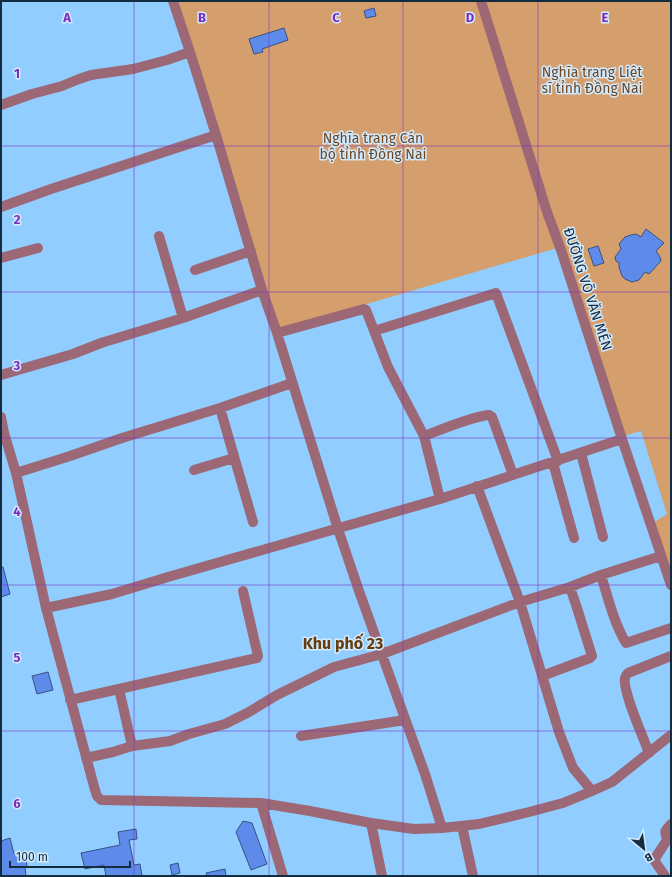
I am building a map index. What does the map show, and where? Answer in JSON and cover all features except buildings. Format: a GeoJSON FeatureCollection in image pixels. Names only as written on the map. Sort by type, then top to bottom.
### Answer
{"type":"FeatureCollection","features":[{"type":"Feature","properties":{"kind":"street"},"geometry":{"type":"LineString","coordinates":[[173,1],[216,135],[262,290],[277,333],[338,529],[425,774],[442,828]]}},
{"type":"Feature","properties":{"kind":"street","name":"ĐƯỜNG VÕ VĂN MÉN"},"geometry":{"type":"LineString","coordinates":[[481,1],[547,212],[561,250],[671,585]]}},
{"type":"Feature","properties":{"kind":"street"},"geometry":{"type":"LineString","coordinates":[[1,105],[32,94],[62,86],[91,75],[132,69],[167,60],[190,52]]}},
{"type":"Feature","properties":{"kind":"street"},"geometry":{"type":"LineString","coordinates":[[1,206],[216,135]]}},
{"type":"Feature","properties":{"kind":"street"},"geometry":{"type":"LineString","coordinates":[[160,236],[183,318]]}},
{"type":"Feature","properties":{"kind":"street"},"geometry":{"type":"LineString","coordinates":[[1,258],[38,248]]}},
{"type":"Feature","properties":{"kind":"street"},"geometry":{"type":"LineString","coordinates":[[195,270],[251,251]]}},
{"type":"Feature","properties":{"kind":"street"},"geometry":{"type":"LineString","coordinates":[[1,374],[73,354],[101,343],[183,318],[262,290]]}},
{"type":"Feature","properties":{"kind":"street"},"geometry":{"type":"LineString","coordinates":[[374,331],[496,293],[556,462],[574,538]]}},
{"type":"Feature","properties":{"kind":"street"},"geometry":{"type":"LineString","coordinates":[[277,333],[364,309],[366,310],[388,367],[424,436],[440,499]]}},
{"type":"Feature","properties":{"kind":"street"},"geometry":{"type":"LineString","coordinates":[[16,473],[220,408],[292,383]]}},
{"type":"Feature","properties":{"kind":"street"},"geometry":{"type":"LineString","coordinates":[[220,408],[253,522]]}},
{"type":"Feature","properties":{"kind":"street"},"geometry":{"type":"LineString","coordinates":[[424,436],[466,421],[489,415],[492,417],[495,424],[513,475]]}},
{"type":"Feature","properties":{"kind":"street"},"geometry":{"type":"LineString","coordinates":[[1,417],[3,433],[16,473],[46,608],[70,700],[95,790],[97,796],[101,800],[260,803],[371,823],[414,828],[462,826],[479,824],[529,812],[563,802],[592,791],[612,782],[671,735]]}},
{"type":"Feature","properties":{"kind":"street"},"geometry":{"type":"LineString","coordinates":[[46,608],[112,594],[338,529],[440,499],[622,439]]}},
{"type":"Feature","properties":{"kind":"street"},"geometry":{"type":"LineString","coordinates":[[581,453],[604,537]]}},
{"type":"Feature","properties":{"kind":"street"},"geometry":{"type":"LineString","coordinates":[[194,470],[234,458]]}},
{"type":"Feature","properties":{"kind":"street"},"geometry":{"type":"LineString","coordinates":[[477,486],[520,602],[559,732],[573,768],[592,791]]}},
{"type":"Feature","properties":{"kind":"street"},"geometry":{"type":"LineString","coordinates":[[86,758],[132,746],[170,741],[225,724],[277,695],[334,667],[382,654],[520,602],[570,587],[601,575],[661,556]]}},
{"type":"Feature","properties":{"kind":"street"},"geometry":{"type":"LineString","coordinates":[[601,575],[616,623],[626,643],[671,628]]}},
{"type":"Feature","properties":{"kind":"street"},"geometry":{"type":"LineString","coordinates":[[542,676],[592,656],[570,587]]}},
{"type":"Feature","properties":{"kind":"street"},"geometry":{"type":"LineString","coordinates":[[70,700],[257,658],[242,591]]}},
{"type":"Feature","properties":{"kind":"street"},"geometry":{"type":"LineString","coordinates":[[649,753],[628,698],[624,679],[628,673],[671,656]]}},
{"type":"Feature","properties":{"kind":"street"},"geometry":{"type":"LineString","coordinates":[[119,689],[132,746]]}},
{"type":"Feature","properties":{"kind":"street"},"geometry":{"type":"LineString","coordinates":[[301,736],[406,720]]}},
{"type":"Feature","properties":{"kind":"street"},"geometry":{"type":"LineString","coordinates":[[260,803],[283,876]]}},
{"type":"Feature","properties":{"kind":"street"},"geometry":{"type":"LineString","coordinates":[[371,823],[382,876]]}},
{"type":"Feature","properties":{"kind":"street"},"geometry":{"type":"LineString","coordinates":[[665,876],[654,860],[667,840],[664,834],[671,824]]}},
{"type":"Feature","properties":{"kind":"street"},"geometry":{"type":"LineString","coordinates":[[462,826],[473,876]]}},
{"type":"Feature","properties":{"kind":"green space","name":"Nghĩa trang Cán bộ tỉnh Đồng Nai"},"geometry":{"type":"Polygon","coordinates":[[[176,1],[478,1],[557,248],[279,330],[176,1]]]}},
{"type":"Feature","properties":{"kind":"green space","name":"Nghĩa trang Liệt sĩ tỉnh Đồng Nai"},"geometry":{"type":"Polygon","coordinates":[[[484,1],[671,1],[671,575],[653,523],[667,514],[641,431],[624,436],[484,1]]]}},
{"type":"Feature","properties":{"kind":"district","name":"Khu phố 23"},"geometry":{"type":"Point","coordinates":[343,643]}}]}
